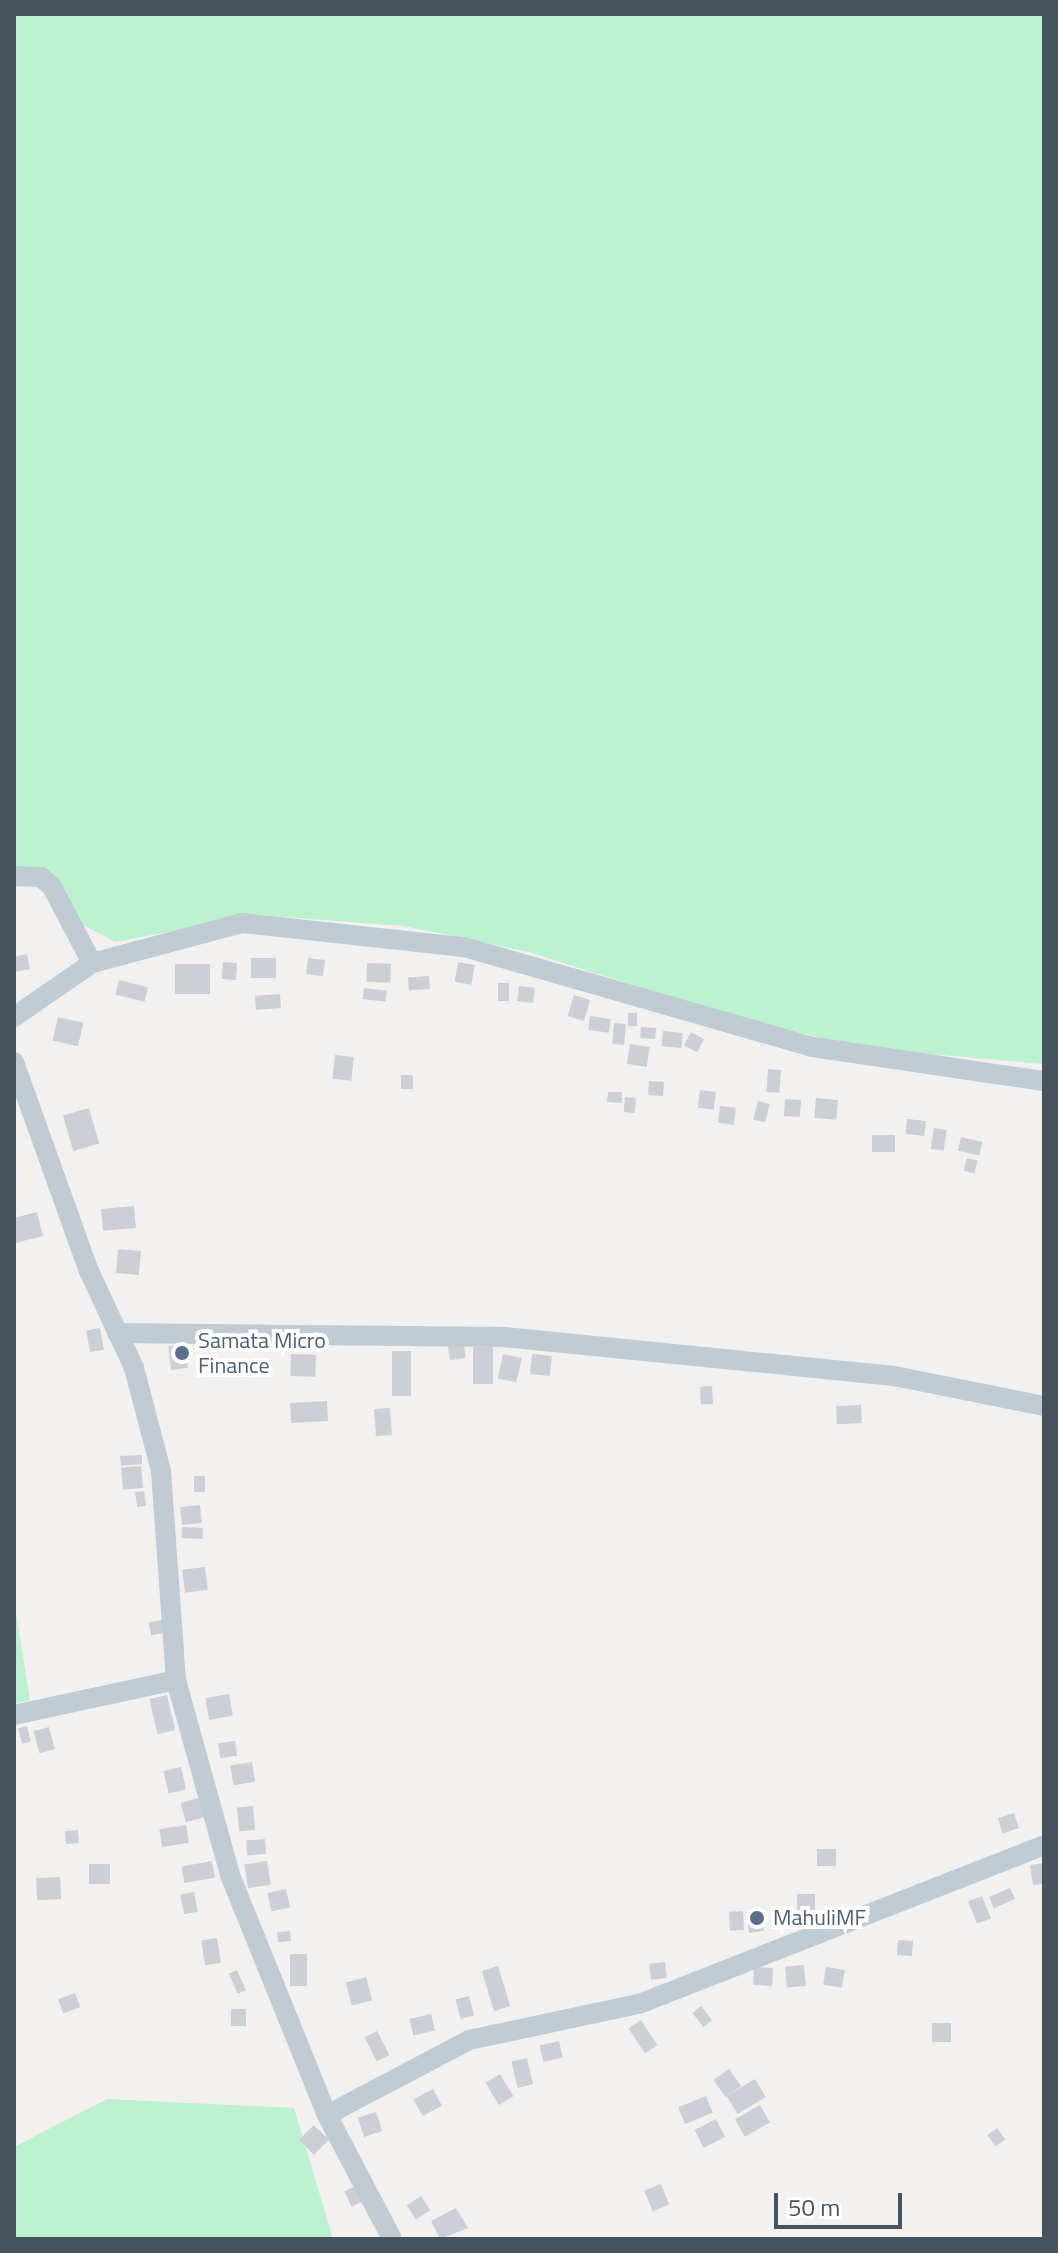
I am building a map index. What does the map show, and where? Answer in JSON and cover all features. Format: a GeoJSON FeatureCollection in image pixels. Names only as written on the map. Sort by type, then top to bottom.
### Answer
{"type":"FeatureCollection","features":[{"type":"Feature","properties":{"kind":"street"},"geometry":{"type":"LineString","coordinates":[[14,876],[41,877],[52,887],[92,963]]}},
{"type":"Feature","properties":{"kind":"street"},"geometry":{"type":"LineString","coordinates":[[14,1017],[92,963],[242,923],[464,947],[813,1047],[1044,1081]]}},
{"type":"Feature","properties":{"kind":"street"},"geometry":{"type":"LineString","coordinates":[[14,1062],[117,1333],[161,1471],[176,1680],[230,1875],[327,2115],[392,2239]]}},
{"type":"Feature","properties":{"kind":"street"},"geometry":{"type":"LineString","coordinates":[[117,1333],[199,1340],[385,1331],[504,1337],[894,1376],[1044,1406]]}},
{"type":"Feature","properties":{"kind":"street"},"geometry":{"type":"LineString","coordinates":[[14,1715],[176,1680]]}},
{"type":"Feature","properties":{"kind":"street"},"geometry":{"type":"LineString","coordinates":[[327,2115],[469,2040],[674,1992],[733,1962],[845,1928],[1044,1845]]}},
{"type":"Feature","properties":{"kind":"green space"},"geometry":{"type":"Polygon","coordinates":[[[14,14],[1044,14],[1044,1064],[862,1048],[717,1012],[529,952],[404,926],[257,915],[115,942],[81,924],[63,886],[14,871],[14,14]]]}},
{"type":"Feature","properties":{"kind":"green space"},"geometry":{"type":"Polygon","coordinates":[[[14,1600],[30,1700],[14,1704],[14,1600]]]}},
{"type":"Feature","properties":{"kind":"green space"},"geometry":{"type":"Polygon","coordinates":[[[107,2099],[294,2108],[333,2239],[14,2239],[14,2147],[107,2099]]]}},
{"type":"Feature","properties":{"kind":"building"},"geometry":{"type":"Polygon","coordinates":[[[27,954],[30,969],[14,972],[14,957],[27,954]]]}},
{"type":"Feature","properties":{"kind":"building"},"geometry":{"type":"Polygon","coordinates":[[[251,958],[276,958],[276,978],[251,978],[251,958]]]}},
{"type":"Feature","properties":{"kind":"building"},"geometry":{"type":"Polygon","coordinates":[[[308,958],[325,960],[323,976],[306,974],[308,958]]]}},
{"type":"Feature","properties":{"kind":"building"},"geometry":{"type":"Polygon","coordinates":[[[223,962],[237,963],[236,980],[222,979],[223,962]]]}},
{"type":"Feature","properties":{"kind":"building"},"geometry":{"type":"Polygon","coordinates":[[[458,962],[475,965],[471,985],[455,982],[458,962]]]}},
{"type":"Feature","properties":{"kind":"building"},"geometry":{"type":"Polygon","coordinates":[[[367,963],[391,964],[390,983],[366,982],[367,963]]]}},
{"type":"Feature","properties":{"kind":"building"},"geometry":{"type":"Polygon","coordinates":[[[175,964],[210,964],[210,994],[175,994],[175,964]]]}},
{"type":"Feature","properties":{"kind":"building"},"geometry":{"type":"Polygon","coordinates":[[[429,976],[430,989],[409,990],[408,977],[429,976]]]}},
{"type":"Feature","properties":{"kind":"building"},"geometry":{"type":"Polygon","coordinates":[[[119,980],[148,987],[144,1002],[115,995],[119,980]]]}},
{"type":"Feature","properties":{"kind":"building"},"geometry":{"type":"Polygon","coordinates":[[[498,983],[509,983],[509,1001],[498,1001],[498,983]]]}},
{"type":"Feature","properties":{"kind":"building"},"geometry":{"type":"Polygon","coordinates":[[[519,986],[535,988],[533,1003],[517,1001],[519,986]]]}},
{"type":"Feature","properties":{"kind":"building"},"geometry":{"type":"Polygon","coordinates":[[[364,988],[387,991],[385,1002],[363,999],[364,988]]]}},
{"type":"Feature","properties":{"kind":"building"},"geometry":{"type":"Polygon","coordinates":[[[280,994],[281,1008],[256,1010],[255,996],[280,994]]]}},
{"type":"Feature","properties":{"kind":"building"},"geometry":{"type":"Polygon","coordinates":[[[574,995],[590,1000],[584,1021],[568,1016],[574,995]]]}},
{"type":"Feature","properties":{"kind":"building"},"geometry":{"type":"Polygon","coordinates":[[[628,1013],[637,1013],[637,1026],[628,1026],[628,1013]]]}},
{"type":"Feature","properties":{"kind":"building"},"geometry":{"type":"Polygon","coordinates":[[[590,1016],[611,1019],[609,1033],[588,1030],[590,1016]]]}},
{"type":"Feature","properties":{"kind":"building"},"geometry":{"type":"Polygon","coordinates":[[[58,1017],[83,1023],[78,1046],[53,1040],[58,1017]]]}},
{"type":"Feature","properties":{"kind":"building"},"geometry":{"type":"Polygon","coordinates":[[[614,1023],[626,1024],[624,1045],[612,1044],[614,1023]]]}},
{"type":"Feature","properties":{"kind":"building"},"geometry":{"type":"Polygon","coordinates":[[[641,1027],[656,1028],[655,1039],[640,1038],[641,1027]]]}},
{"type":"Feature","properties":{"kind":"building"},"geometry":{"type":"Polygon","coordinates":[[[663,1031],[683,1033],[681,1048],[661,1046],[663,1031]]]}},
{"type":"Feature","properties":{"kind":"building"},"geometry":{"type":"Polygon","coordinates":[[[691,1032],[704,1039],[697,1052],[684,1045],[691,1032]]]}},
{"type":"Feature","properties":{"kind":"building"},"geometry":{"type":"Polygon","coordinates":[[[630,1044],[650,1047],[647,1067],[627,1064],[630,1044]]]}},
{"type":"Feature","properties":{"kind":"building"},"geometry":{"type":"Polygon","coordinates":[[[335,1055],[354,1057],[351,1081],[332,1079],[335,1055]]]}},
{"type":"Feature","properties":{"kind":"building"},"geometry":{"type":"Polygon","coordinates":[[[768,1069],[781,1070],[779,1093],[766,1092],[768,1069]]]}},
{"type":"Feature","properties":{"kind":"building"},"geometry":{"type":"Polygon","coordinates":[[[401,1075],[413,1075],[413,1089],[401,1089],[401,1075]]]}},
{"type":"Feature","properties":{"kind":"building"},"geometry":{"type":"Polygon","coordinates":[[[649,1081],[664,1082],[663,1096],[648,1095],[649,1081]]]}},
{"type":"Feature","properties":{"kind":"building"},"geometry":{"type":"Polygon","coordinates":[[[700,1090],[716,1092],[714,1110],[698,1108],[700,1090]]]}},
{"type":"Feature","properties":{"kind":"building"},"geometry":{"type":"Polygon","coordinates":[[[608,1092],[622,1092],[622,1103],[607,1102],[608,1092]]]}},
{"type":"Feature","properties":{"kind":"building"},"geometry":{"type":"Polygon","coordinates":[[[625,1097],[636,1098],[635,1113],[624,1112],[625,1097]]]}},
{"type":"Feature","properties":{"kind":"building"},"geometry":{"type":"Polygon","coordinates":[[[816,1098],[838,1100],[836,1120],[814,1118],[816,1098]]]}},
{"type":"Feature","properties":{"kind":"building"},"geometry":{"type":"Polygon","coordinates":[[[785,1099],[801,1100],[800,1117],[784,1116],[785,1099]]]}},
{"type":"Feature","properties":{"kind":"building"},"geometry":{"type":"Polygon","coordinates":[[[758,1101],[770,1104],[765,1122],[753,1119],[758,1101]]]}},
{"type":"Feature","properties":{"kind":"building"},"geometry":{"type":"Polygon","coordinates":[[[720,1106],[736,1108],[734,1125],[718,1123],[720,1106]]]}},
{"type":"Feature","properties":{"kind":"building"},"geometry":{"type":"Polygon","coordinates":[[[89,1108],[99,1144],[73,1151],[63,1115],[89,1108]]]}},
{"type":"Feature","properties":{"kind":"building"},"geometry":{"type":"Polygon","coordinates":[[[907,1119],[926,1121],[924,1136],[905,1134],[907,1119]]]}},
{"type":"Feature","properties":{"kind":"building"},"geometry":{"type":"Polygon","coordinates":[[[934,1128],[947,1130],[944,1151],[931,1149],[934,1128]]]}},
{"type":"Feature","properties":{"kind":"building"},"geometry":{"type":"Polygon","coordinates":[[[872,1135],[895,1135],[895,1152],[872,1152],[872,1135]]]}},
{"type":"Feature","properties":{"kind":"building"},"geometry":{"type":"Polygon","coordinates":[[[961,1137],[982,1142],[979,1156],[958,1151],[961,1137]]]}},
{"type":"Feature","properties":{"kind":"building"},"geometry":{"type":"Polygon","coordinates":[[[967,1158],[978,1161],[974,1173],[964,1171],[967,1158]]]}},
{"type":"Feature","properties":{"kind":"building"},"geometry":{"type":"Polygon","coordinates":[[[134,1206],[136,1228],[103,1231],[101,1209],[134,1206]]]}},
{"type":"Feature","properties":{"kind":"building"},"geometry":{"type":"Polygon","coordinates":[[[37,1212],[43,1236],[15,1243],[14,1218],[37,1212]]]}},
{"type":"Feature","properties":{"kind":"building"},"geometry":{"type":"Polygon","coordinates":[[[118,1249],[141,1251],[139,1275],[116,1273],[118,1249]]]}},
{"type":"Feature","properties":{"kind":"building"},"geometry":{"type":"Polygon","coordinates":[[[100,1328],[104,1350],[90,1352],[86,1330],[100,1328]]]}},
{"type":"Feature","properties":{"kind":"building"},"geometry":{"type":"Polygon","coordinates":[[[463,1340],[466,1358],[450,1360],[447,1343],[463,1340]]]}},
{"type":"Feature","properties":{"kind":"building"},"geometry":{"type":"Polygon","coordinates":[[[185,1344],[188,1368],[171,1370],[168,1346],[185,1344]]]}},
{"type":"Feature","properties":{"kind":"building"},"geometry":{"type":"Polygon","coordinates":[[[473,1347],[493,1347],[493,1384],[473,1384],[473,1347]]]}},
{"type":"Feature","properties":{"kind":"building"},"geometry":{"type":"Polygon","coordinates":[[[392,1351],[411,1351],[411,1396],[392,1396],[392,1351]]]}},
{"type":"Feature","properties":{"kind":"building"},"geometry":{"type":"Polygon","coordinates":[[[291,1354],[316,1355],[315,1377],[290,1376],[291,1354]]]}},
{"type":"Feature","properties":{"kind":"building"},"geometry":{"type":"Polygon","coordinates":[[[503,1354],[522,1358],[516,1382],[498,1378],[503,1354]]]}},
{"type":"Feature","properties":{"kind":"building"},"geometry":{"type":"Polygon","coordinates":[[[532,1354],[552,1356],[550,1376],[530,1374],[532,1354]]]}},
{"type":"Feature","properties":{"kind":"building"},"geometry":{"type":"Polygon","coordinates":[[[712,1386],[713,1404],[701,1405],[700,1387],[712,1386]]]}},
{"type":"Feature","properties":{"kind":"building"},"geometry":{"type":"Polygon","coordinates":[[[327,1401],[328,1421],[291,1423],[290,1403],[327,1401]]]}},
{"type":"Feature","properties":{"kind":"building"},"geometry":{"type":"Polygon","coordinates":[[[861,1405],[862,1423],[837,1424],[836,1406],[861,1405]]]}},
{"type":"Feature","properties":{"kind":"building"},"geometry":{"type":"Polygon","coordinates":[[[390,1408],[392,1435],[376,1436],[374,1409],[390,1408]]]}},
{"type":"Feature","properties":{"kind":"building"},"geometry":{"type":"Polygon","coordinates":[[[142,1455],[142,1464],[121,1466],[120,1456],[142,1455]]]}},
{"type":"Feature","properties":{"kind":"building"},"geometry":{"type":"Polygon","coordinates":[[[141,1466],[143,1488],[123,1490],[121,1468],[141,1466]]]}},
{"type":"Feature","properties":{"kind":"building"},"geometry":{"type":"Polygon","coordinates":[[[194,1476],[205,1476],[205,1492],[194,1492],[194,1476]]]}},
{"type":"Feature","properties":{"kind":"building"},"geometry":{"type":"Polygon","coordinates":[[[144,1491],[146,1506],[137,1507],[135,1492],[144,1491]]]}},
{"type":"Feature","properties":{"kind":"building"},"geometry":{"type":"Polygon","coordinates":[[[200,1505],[202,1523],[182,1525],[180,1507],[200,1505]]]}},
{"type":"Feature","properties":{"kind":"building"},"geometry":{"type":"Polygon","coordinates":[[[182,1527],[203,1528],[202,1539],[181,1538],[182,1527]]]}},
{"type":"Feature","properties":{"kind":"building"},"geometry":{"type":"Polygon","coordinates":[[[205,1567],[208,1590],[185,1593],[182,1570],[205,1567]]]}},
{"type":"Feature","properties":{"kind":"building"},"geometry":{"type":"Polygon","coordinates":[[[165,1619],[168,1632],[151,1635],[148,1623],[165,1619]]]}},
{"type":"Feature","properties":{"kind":"building"},"geometry":{"type":"Polygon","coordinates":[[[229,1694],[233,1716],[209,1720],[205,1698],[229,1694]]]}},
{"type":"Feature","properties":{"kind":"building"},"geometry":{"type":"Polygon","coordinates":[[[167,1695],[175,1730],[158,1734],[149,1699],[167,1695]]]}},
{"type":"Feature","properties":{"kind":"building"},"geometry":{"type":"Polygon","coordinates":[[[27,1726],[31,1742],[22,1744],[18,1728],[27,1726]]]}},
{"type":"Feature","properties":{"kind":"building"},"geometry":{"type":"Polygon","coordinates":[[[49,1727],[55,1749],[39,1753],[34,1731],[49,1727]]]}},
{"type":"Feature","properties":{"kind":"building"},"geometry":{"type":"Polygon","coordinates":[[[235,1741],[237,1756],[220,1758],[218,1743],[235,1741]]]}},
{"type":"Feature","properties":{"kind":"building"},"geometry":{"type":"Polygon","coordinates":[[[252,1762],[255,1782],[233,1785],[230,1765],[252,1762]]]}},
{"type":"Feature","properties":{"kind":"building"},"geometry":{"type":"Polygon","coordinates":[[[181,1767],[186,1789],[169,1793],[163,1771],[181,1767]]]}},
{"type":"Feature","properties":{"kind":"building"},"geometry":{"type":"Polygon","coordinates":[[[199,1798],[204,1817],[186,1822],[181,1803],[199,1798]]]}},
{"type":"Feature","properties":{"kind":"building"},"geometry":{"type":"Polygon","coordinates":[[[253,1806],[255,1830],[239,1831],[237,1807],[253,1806]]]}},
{"type":"Feature","properties":{"kind":"building"},"geometry":{"type":"Polygon","coordinates":[[[1014,1813],[1019,1828],[1003,1833],[998,1818],[1014,1813]]]}},
{"type":"Feature","properties":{"kind":"building"},"geometry":{"type":"Polygon","coordinates":[[[186,1825],[189,1843],[162,1847],[159,1829],[186,1825]]]}},
{"type":"Feature","properties":{"kind":"building"},"geometry":{"type":"Polygon","coordinates":[[[78,1830],[79,1843],[66,1844],[65,1831],[78,1830]]]}},
{"type":"Feature","properties":{"kind":"building"},"geometry":{"type":"Polygon","coordinates":[[[265,1839],[266,1854],[247,1855],[246,1840],[265,1839]]]}},
{"type":"Feature","properties":{"kind":"building"},"geometry":{"type":"Polygon","coordinates":[[[817,1849],[836,1849],[836,1866],[817,1866],[817,1849]]]}},
{"type":"Feature","properties":{"kind":"building"},"geometry":{"type":"Polygon","coordinates":[[[212,1861],[215,1878],[184,1883],[181,1866],[212,1861]]]}},
{"type":"Feature","properties":{"kind":"building"},"geometry":{"type":"Polygon","coordinates":[[[267,1861],[271,1885],[248,1888],[244,1865],[267,1861]]]}},
{"type":"Feature","properties":{"kind":"building"},"geometry":{"type":"Polygon","coordinates":[[[1044,1863],[1044,1884],[1033,1885],[1030,1865],[1044,1863]]]}},
{"type":"Feature","properties":{"kind":"building"},"geometry":{"type":"Polygon","coordinates":[[[89,1864],[110,1864],[110,1884],[89,1884],[89,1864]]]}},
{"type":"Feature","properties":{"kind":"building"},"geometry":{"type":"Polygon","coordinates":[[[60,1877],[61,1899],[37,1900],[36,1878],[60,1877]]]}},
{"type":"Feature","properties":{"kind":"building"},"geometry":{"type":"Polygon","coordinates":[[[1010,1888],[1015,1899],[994,1908],[989,1897],[1010,1888]]]}},
{"type":"Feature","properties":{"kind":"building"},"geometry":{"type":"Polygon","coordinates":[[[286,1889],[290,1908],[271,1912],[267,1893],[286,1889]]]}},
{"type":"Feature","properties":{"kind":"building"},"geometry":{"type":"Polygon","coordinates":[[[194,1892],[198,1912],[184,1914],[180,1895],[194,1892]]]}},
{"type":"Feature","properties":{"kind":"building"},"geometry":{"type":"Polygon","coordinates":[[[797,1894],[815,1894],[815,1913],[797,1913],[797,1894]]]}},
{"type":"Feature","properties":{"kind":"building"},"geometry":{"type":"Polygon","coordinates":[[[982,1896],[991,1918],[977,1924],[968,1902],[982,1896]]]}},
{"type":"Feature","properties":{"kind":"building"},"geometry":{"type":"Polygon","coordinates":[[[743,1911],[744,1930],[730,1931],[729,1912],[743,1911]]]}},
{"type":"Feature","properties":{"kind":"building"},"geometry":{"type":"Polygon","coordinates":[[[762,1917],[764,1931],[749,1933],[747,1919],[762,1917]]]}},
{"type":"Feature","properties":{"kind":"building"},"geometry":{"type":"Polygon","coordinates":[[[290,1931],[291,1941],[278,1942],[277,1932],[290,1931]]]}},
{"type":"Feature","properties":{"kind":"building"},"geometry":{"type":"Polygon","coordinates":[[[217,1938],[221,1963],[205,1965],[201,1941],[217,1938]]]}},
{"type":"Feature","properties":{"kind":"building"},"geometry":{"type":"Polygon","coordinates":[[[898,1940],[913,1941],[912,1956],[897,1955],[898,1940]]]}},
{"type":"Feature","properties":{"kind":"building"},"geometry":{"type":"Polygon","coordinates":[[[290,1954],[307,1954],[307,1986],[290,1986],[290,1954]]]}},
{"type":"Feature","properties":{"kind":"building"},"geometry":{"type":"Polygon","coordinates":[[[665,1962],[667,1978],[651,1980],[649,1964],[665,1962]]]}},
{"type":"Feature","properties":{"kind":"building"},"geometry":{"type":"Polygon","coordinates":[[[804,1965],[806,1986],[787,1988],[785,1967],[804,1965]]]}},
{"type":"Feature","properties":{"kind":"building"},"geometry":{"type":"Polygon","coordinates":[[[498,1966],[510,2006],[494,2011],[482,1971],[498,1966]]]}},
{"type":"Feature","properties":{"kind":"building"},"geometry":{"type":"Polygon","coordinates":[[[754,1967],[773,1968],[772,1986],[753,1985],[754,1967]]]}},
{"type":"Feature","properties":{"kind":"building"},"geometry":{"type":"Polygon","coordinates":[[[826,1967],[845,1970],[842,1988],[823,1985],[826,1967]]]}},
{"type":"Feature","properties":{"kind":"building"},"geometry":{"type":"Polygon","coordinates":[[[237,1970],[246,1990],[238,1994],[229,1974],[237,1970]]]}},
{"type":"Feature","properties":{"kind":"building"},"geometry":{"type":"Polygon","coordinates":[[[366,1977],[372,2000],[352,2006],[346,1982],[366,1977]]]}},
{"type":"Feature","properties":{"kind":"building"},"geometry":{"type":"Polygon","coordinates":[[[75,1993],[80,2007],[63,2013],[58,1999],[75,1993]]]}},
{"type":"Feature","properties":{"kind":"building"},"geometry":{"type":"Polygon","coordinates":[[[469,1996],[474,2015],[461,2019],[455,2000],[469,1996]]]}},
{"type":"Feature","properties":{"kind":"building"},"geometry":{"type":"Polygon","coordinates":[[[701,2006],[712,2020],[703,2027],[692,2013],[701,2006]]]}},
{"type":"Feature","properties":{"kind":"building"},"geometry":{"type":"Polygon","coordinates":[[[231,2009],[246,2009],[246,2026],[231,2026],[231,2009]]]}},
{"type":"Feature","properties":{"kind":"building"},"geometry":{"type":"Polygon","coordinates":[[[431,2014],[435,2031],[413,2036],[410,2019],[431,2014]]]}},
{"type":"Feature","properties":{"kind":"building"},"geometry":{"type":"Polygon","coordinates":[[[641,2020],[657,2045],[645,2053],[628,2028],[641,2020]]]}},
{"type":"Feature","properties":{"kind":"building"},"geometry":{"type":"Polygon","coordinates":[[[932,2023],[951,2023],[951,2042],[932,2042],[932,2023]]]}},
{"type":"Feature","properties":{"kind":"building"},"geometry":{"type":"Polygon","coordinates":[[[377,2031],[389,2055],[377,2061],[365,2037],[377,2031]]]}},
{"type":"Feature","properties":{"kind":"building"},"geometry":{"type":"Polygon","coordinates":[[[559,2041],[563,2058],[543,2062],[540,2045],[559,2041]]]}},
{"type":"Feature","properties":{"kind":"building"},"geometry":{"type":"Polygon","coordinates":[[[527,2058],[533,2084],[517,2088],[511,2062],[527,2058]]]}},
{"type":"Feature","properties":{"kind":"building"},"geometry":{"type":"Polygon","coordinates":[[[729,2069],[741,2086],[725,2097],[713,2080],[729,2069]]]}},
{"type":"Feature","properties":{"kind":"building"},"geometry":{"type":"Polygon","coordinates":[[[500,2074],[513,2096],[499,2105],[485,2083],[500,2074]]]}},
{"type":"Feature","properties":{"kind":"building"},"geometry":{"type":"Polygon","coordinates":[[[755,2079],[766,2097],[738,2114],[727,2096],[755,2079]]]}},
{"type":"Feature","properties":{"kind":"building"},"geometry":{"type":"Polygon","coordinates":[[[433,2089],[442,2106],[422,2116],[414,2099],[433,2089]]]}},
{"type":"Feature","properties":{"kind":"building"},"geometry":{"type":"Polygon","coordinates":[[[706,2096],[713,2113],[685,2124],[678,2107],[706,2096]]]}},
{"type":"Feature","properties":{"kind":"building"},"geometry":{"type":"Polygon","coordinates":[[[760,2105],[770,2122],[745,2137],[735,2120],[760,2105]]]}},
{"type":"Feature","properties":{"kind":"building"},"geometry":{"type":"Polygon","coordinates":[[[376,2112],[382,2131],[364,2137],[358,2118],[376,2112]]]}},
{"type":"Feature","properties":{"kind":"building"},"geometry":{"type":"Polygon","coordinates":[[[716,2119],[725,2137],[704,2148],[695,2130],[716,2119]]]}},
{"type":"Feature","properties":{"kind":"building"},"geometry":{"type":"Polygon","coordinates":[[[314,2125],[329,2140],[314,2155],[299,2140],[314,2125]]]}},
{"type":"Feature","properties":{"kind":"building"},"geometry":{"type":"Polygon","coordinates":[[[997,2128],[1005,2139],[996,2146],[987,2135],[997,2128]]]}},
{"type":"Feature","properties":{"kind":"building"},"geometry":{"type":"Polygon","coordinates":[[[661,2184],[669,2204],[653,2211],[644,2191],[661,2184]]]}},
{"type":"Feature","properties":{"kind":"building"},"geometry":{"type":"Polygon","coordinates":[[[358,2185],[365,2200],[352,2207],[344,2191],[358,2185]]]}},
{"type":"Feature","properties":{"kind":"building"},"geometry":{"type":"Polygon","coordinates":[[[421,2196],[430,2210],[416,2220],[407,2205],[421,2196]]]}},
{"type":"Feature","properties":{"kind":"building"},"geometry":{"type":"Polygon","coordinates":[[[456,2208],[468,2228],[440,2239],[431,2221],[456,2208]]]}},
{"type":"Feature","properties":{"kind":"place","name":"Samata Micro Finance"},"geometry":{"type":"Point","coordinates":[182,1353]}},
{"type":"Feature","properties":{"kind":"place","name":"MahuliMF"},"geometry":{"type":"Point","coordinates":[757,1918]}}]}
